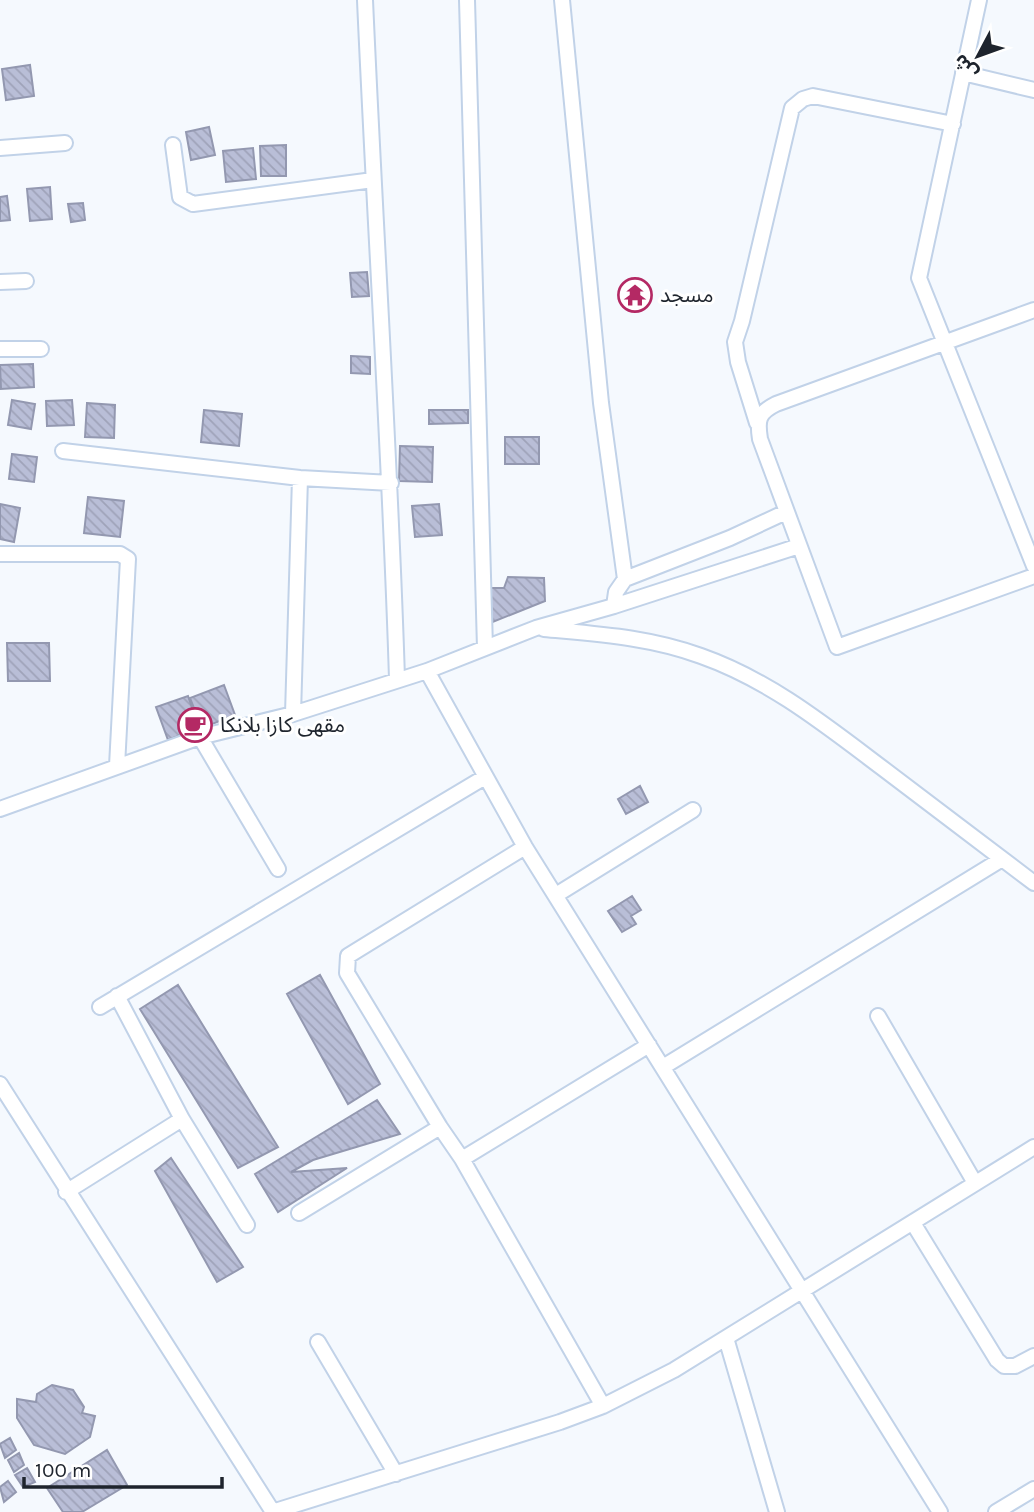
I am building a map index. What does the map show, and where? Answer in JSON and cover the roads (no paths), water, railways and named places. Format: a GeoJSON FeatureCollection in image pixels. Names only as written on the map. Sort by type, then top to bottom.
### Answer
{"type":"FeatureCollection","features":[{"type":"Feature","properties":{"kind":"street"},"geometry":{"type":"LineString","coordinates":[[365,0],[391,483],[397,679]]}},
{"type":"Feature","properties":{"kind":"street"},"geometry":{"type":"LineString","coordinates":[[467,0],[485,648]]}},
{"type":"Feature","properties":{"kind":"street"},"geometry":{"type":"LineString","coordinates":[[562,0],[601,403],[625,579]]}},
{"type":"Feature","properties":{"kind":"street"},"geometry":{"type":"LineString","coordinates":[[979,0],[919,278],[1034,566]]}},
{"type":"Feature","properties":{"kind":"street"},"geometry":{"type":"LineString","coordinates":[[963,73],[1034,90]]}},
{"type":"Feature","properties":{"kind":"street"},"geometry":{"type":"LineString","coordinates":[[953,124],[813,96],[803,99],[792,108],[735,342],[738,362],[760,439],[837,647],[1034,576]]}},
{"type":"Feature","properties":{"kind":"street"},"geometry":{"type":"LineString","coordinates":[[0,148],[65,143]]}},
{"type":"Feature","properties":{"kind":"street"},"geometry":{"type":"LineString","coordinates":[[173,145],[180,197],[192,204],[373,180]]}},
{"type":"Feature","properties":{"kind":"street"},"geometry":{"type":"LineString","coordinates":[[0,282],[26,281]]}},
{"type":"Feature","properties":{"kind":"street"},"geometry":{"type":"LineString","coordinates":[[757,423],[764,410],[776,404],[1034,310]]}},
{"type":"Feature","properties":{"kind":"street"},"geometry":{"type":"LineString","coordinates":[[0,349],[41,349]]}},
{"type":"Feature","properties":{"kind":"street"},"geometry":{"type":"LineString","coordinates":[[63,452],[300,478],[391,483]]}},
{"type":"Feature","properties":{"kind":"street"},"geometry":{"type":"LineString","coordinates":[[293,713],[300,478]]}},
{"type":"Feature","properties":{"kind":"street"},"geometry":{"type":"LineString","coordinates":[[614,606],[616,592],[625,579],[708,547],[786,512]]}},
{"type":"Feature","properties":{"kind":"street"},"geometry":{"type":"LineString","coordinates":[[0,809],[200,737],[293,713],[427,671],[536,628],[614,606],[799,546]]}},
{"type":"Feature","properties":{"kind":"street"},"geometry":{"type":"LineString","coordinates":[[0,554],[120,554],[128,559],[117,766]]}},
{"type":"Feature","properties":{"kind":"street"},"geometry":{"type":"LineString","coordinates":[[536,628],[630,637],[659,643],[700,655],[750,676],[827,727],[1034,883]]}},
{"type":"Feature","properties":{"kind":"street"},"geometry":{"type":"LineString","coordinates":[[427,671],[525,848],[940,1512]]}},
{"type":"Feature","properties":{"kind":"street"},"geometry":{"type":"LineString","coordinates":[[200,737],[278,869]]}},
{"type":"Feature","properties":{"kind":"street"},"geometry":{"type":"LineString","coordinates":[[100,1007],[485,777]]}},
{"type":"Feature","properties":{"kind":"street"},"geometry":{"type":"LineString","coordinates":[[556,895],[693,810]]}},
{"type":"Feature","properties":{"kind":"street"},"geometry":{"type":"LineString","coordinates":[[525,848],[348,956],[347,973],[462,1159],[603,1406]]}},
{"type":"Feature","properties":{"kind":"street"},"geometry":{"type":"LineString","coordinates":[[663,1067],[1002,859]]}},
{"type":"Feature","properties":{"kind":"street"},"geometry":{"type":"LineString","coordinates":[[117,996],[182,1119],[247,1225]]}},
{"type":"Feature","properties":{"kind":"street"},"geometry":{"type":"LineString","coordinates":[[878,1016],[975,1183]]}},
{"type":"Feature","properties":{"kind":"street"},"geometry":{"type":"LineString","coordinates":[[462,1159],[649,1045]]}},
{"type":"Feature","properties":{"kind":"street"},"geometry":{"type":"LineString","coordinates":[[1,1090],[272,1512],[560,1422],[603,1406],[674,1370],[1034,1147]]}},
{"type":"Feature","properties":{"kind":"street"},"geometry":{"type":"LineString","coordinates":[[66,1192],[182,1119]]}},
{"type":"Feature","properties":{"kind":"street"},"geometry":{"type":"LineString","coordinates":[[299,1213],[440,1127]]}},
{"type":"Feature","properties":{"kind":"street"},"geometry":{"type":"LineString","coordinates":[[913,1223],[997,1360],[1004,1366],[1015,1366],[1034,1356]]}},
{"type":"Feature","properties":{"kind":"street"},"geometry":{"type":"LineString","coordinates":[[726,1338],[777,1512]]}},
{"type":"Feature","properties":{"kind":"street"},"geometry":{"type":"LineString","coordinates":[[318,1342],[396,1474]]}},
{"type":"Feature","properties":{"kind":"street"},"geometry":{"type":"LineString","coordinates":[[996,1512],[1034,1489]]}},
{"type":"Feature","properties":{"kind":"place","name":"مسجد"},"geometry":{"type":"Point","coordinates":[635,295]}},
{"type":"Feature","properties":{"kind":"place","name":"مقهى كازا بلانكا"},"geometry":{"type":"Point","coordinates":[195,725]}}]}
